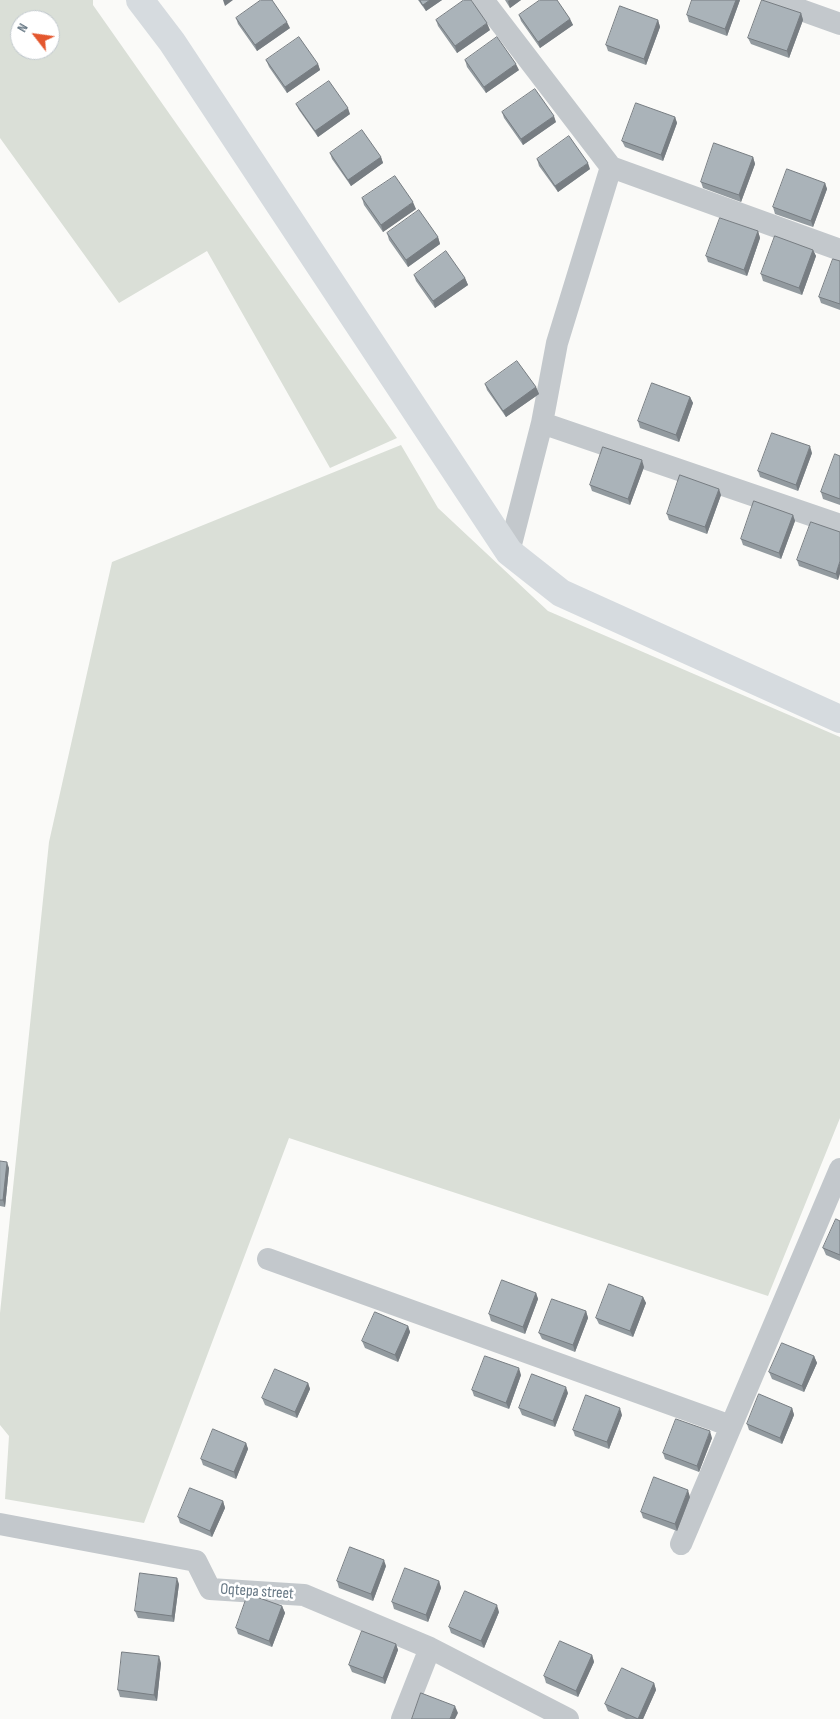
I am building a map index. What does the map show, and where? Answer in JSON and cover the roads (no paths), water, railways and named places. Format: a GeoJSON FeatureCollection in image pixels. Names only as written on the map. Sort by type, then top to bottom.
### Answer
{"type":"FeatureCollection","features":[{"type":"Feature","properties":{"kind":"main road"},"geometry":{"type":"LineString","coordinates":[[140,0],[172,42],[509,552],[561,593],[840,719]]}},
{"type":"Feature","properties":{"kind":"street"},"geometry":{"type":"LineString","coordinates":[[483,0],[611,167],[840,250]]}},
{"type":"Feature","properties":{"kind":"street"},"geometry":{"type":"LineString","coordinates":[[773,0],[840,24]]}},
{"type":"Feature","properties":{"kind":"street"},"geometry":{"type":"LineString","coordinates":[[509,552],[542,423],[557,342],[611,167]]}},
{"type":"Feature","properties":{"kind":"street"},"geometry":{"type":"LineString","coordinates":[[542,423],[840,525]]}},
{"type":"Feature","properties":{"kind":"street"},"geometry":{"type":"LineString","coordinates":[[681,1544],[840,1169]]}},
{"type":"Feature","properties":{"kind":"street"},"geometry":{"type":"LineString","coordinates":[[268,1259],[731,1426]]}},
{"type":"Feature","properties":{"kind":"street","name":"Oqtepa street"},"geometry":{"type":"LineString","coordinates":[[0,1524],[196,1561],[210,1589],[304,1595],[430,1648],[568,1719]]}},
{"type":"Feature","properties":{"kind":"street"},"geometry":{"type":"LineString","coordinates":[[402,1719],[430,1648]]}}]}
